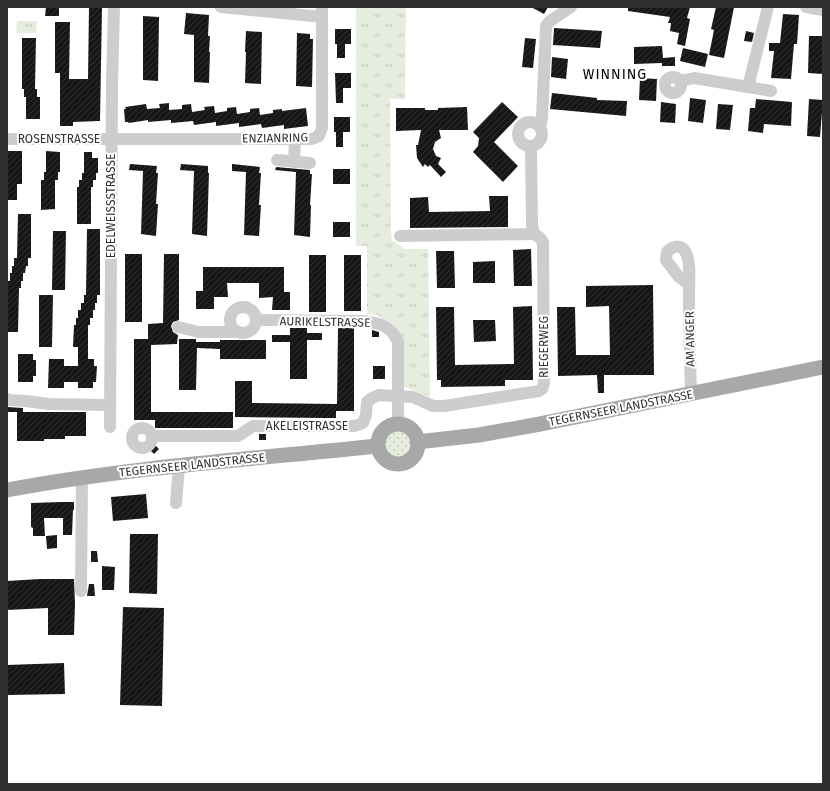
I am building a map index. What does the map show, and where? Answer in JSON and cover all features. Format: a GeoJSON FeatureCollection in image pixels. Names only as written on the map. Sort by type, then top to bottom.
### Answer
{"type":"FeatureCollection","features":[{"type":"Feature","properties":{"kind":"main road","name":"TEGERNSEER LANDSTRASSE"},"geometry":{"type":"LineString","coordinates":[[417,442],[479,435],[544,424],[823,367]]}},
{"type":"Feature","properties":{"kind":"main road"},"geometry":{"type":"LineString","coordinates":[[398,424],[404,425],[413,432],[417,442],[415,454],[411,459],[400,464],[383,458],[378,446],[379,438],[383,431],[390,426],[398,424]]}},
{"type":"Feature","properties":{"kind":"main road","name":"TEGERNSEER LANDSTRASSE"},"geometry":{"type":"LineString","coordinates":[[7,490],[82,477],[378,446]]}},
{"type":"Feature","properties":{"kind":"street","name":"EDELWEISSSTRASSE"},"geometry":{"type":"LineString","coordinates":[[110,427],[114,7]]}},
{"type":"Feature","properties":{"kind":"street","name":"ENZIANRING"},"geometry":{"type":"LineString","coordinates":[[112,139],[312,139],[319,136],[322,128],[322,12],[221,7]]}},
{"type":"Feature","properties":{"kind":"street"},"geometry":{"type":"LineString","coordinates":[[540,128],[530,122],[526,123],[520,128],[518,139],[524,145],[531,147],[535,146],[540,141],[542,134],[540,128],[542,118],[546,26],[550,21],[571,7]]}},
{"type":"Feature","properties":{"kind":"street"},"geometry":{"type":"LineString","coordinates":[[748,86],[768,7]]}},
{"type":"Feature","properties":{"kind":"street"},"geometry":{"type":"LineString","coordinates":[[806,7],[823,10]]}},
{"type":"Feature","properties":{"kind":"street"},"geometry":{"type":"LineString","coordinates":[[680,81],[694,78],[771,91]]}},
{"type":"Feature","properties":{"kind":"street","name":"ROSENSTRASSE"},"geometry":{"type":"LineString","coordinates":[[7,139],[112,139]]}},
{"type":"Feature","properties":{"kind":"street"},"geometry":{"type":"LineString","coordinates":[[294,162],[295,139]]}},
{"type":"Feature","properties":{"kind":"street","name":"RIEGERWEG"},"geometry":{"type":"LineString","coordinates":[[399,396],[413,397],[433,406],[444,406],[539,391],[542,389],[544,383],[543,242],[534,234],[532,225],[531,147]]}},
{"type":"Feature","properties":{"kind":"street"},"geometry":{"type":"LineString","coordinates":[[277,160],[310,163]]}},
{"type":"Feature","properties":{"kind":"street"},"geometry":{"type":"LineString","coordinates":[[400,236],[534,234]]}},
{"type":"Feature","properties":{"kind":"street","name":"AM ANGER"},"geometry":{"type":"LineString","coordinates":[[689,284],[691,394]]}},
{"type":"Feature","properties":{"kind":"street"},"geometry":{"type":"LineString","coordinates":[[178,327],[199,332],[243,333],[251,331],[254,328],[256,320],[254,312],[247,307],[235,310],[232,314],[232,326],[238,332]]}},
{"type":"Feature","properties":{"kind":"street","name":"AURIKELSTRASSE"},"geometry":{"type":"LineString","coordinates":[[256,320],[363,321],[376,322],[386,327],[394,334],[398,342],[398,424]]}},
{"type":"Feature","properties":{"kind":"street","name":"AKELEISTRASSE"},"geometry":{"type":"LineString","coordinates":[[152,436],[238,436],[253,426],[355,426],[363,423],[366,415],[367,402],[372,398],[379,395],[399,396]]}},
{"type":"Feature","properties":{"kind":"street"},"geometry":{"type":"LineString","coordinates":[[7,399],[49,404],[110,405]]}},
{"type":"Feature","properties":{"kind":"street"},"geometry":{"type":"LineString","coordinates":[[176,503],[179,466]]}},
{"type":"Feature","properties":{"kind":"street"},"geometry":{"type":"LineString","coordinates":[[81,591],[82,477]]}},
{"type":"Feature","properties":{"kind":"green space"},"geometry":{"type":"Polygon","coordinates":[[[356,7],[406,7],[405,99],[390,99],[391,232],[392,240],[405,249],[428,249],[430,397],[402,386],[403,348],[378,315],[367,314],[367,246],[356,246],[356,7]]]}},
{"type":"Feature","properties":{"kind":"green space"},"geometry":{"type":"Polygon","coordinates":[[[17,21],[37,21],[36,33],[16,33],[17,21]]]}},
{"type":"Feature","properties":{"kind":"green space"},"geometry":{"type":"Polygon","coordinates":[[[399,429],[410,433],[414,444],[410,455],[399,459],[388,455],[384,444],[388,433],[399,429]]]}},
{"type":"Feature","properties":{"kind":"building"},"geometry":{"type":"Polygon","coordinates":[[[46,7],[59,7],[59,16],[45,16],[46,7]]]}},
{"type":"Feature","properties":{"kind":"building"},"geometry":{"type":"Polygon","coordinates":[[[89,7],[102,8],[100,121],[73,122],[73,126],[60,126],[60,73],[55,73],[55,22],[70,22],[69,79],[88,79],[89,7]]]}},
{"type":"Feature","properties":{"kind":"building"},"geometry":{"type":"Polygon","coordinates":[[[531,7],[548,7],[544,14],[531,7]]]}},
{"type":"Feature","properties":{"kind":"building"},"geometry":{"type":"Polygon","coordinates":[[[628,7],[690,7],[687,18],[690,19],[685,46],[677,44],[679,33],[670,31],[671,23],[668,23],[670,17],[628,11],[628,7]]]}},
{"type":"Feature","properties":{"kind":"building"},"geometry":{"type":"Polygon","coordinates":[[[716,7],[734,7],[724,58],[709,55],[714,30],[711,29],[716,7]]]}},
{"type":"Feature","properties":{"kind":"building"},"geometry":{"type":"Polygon","coordinates":[[[186,13],[209,15],[209,83],[194,82],[194,35],[184,34],[186,13]]]}},
{"type":"Feature","properties":{"kind":"building"},"geometry":{"type":"Polygon","coordinates":[[[783,14],[799,15],[797,44],[794,44],[791,79],[771,78],[774,51],[769,51],[769,43],[780,43],[783,14]]]}},
{"type":"Feature","properties":{"kind":"building"},"geometry":{"type":"Polygon","coordinates":[[[143,16],[159,17],[158,81],[143,80],[143,16]]]}},
{"type":"Feature","properties":{"kind":"building"},"geometry":{"type":"Polygon","coordinates":[[[554,28],[602,31],[600,48],[553,45],[554,28]]]}},
{"type":"Feature","properties":{"kind":"building"},"geometry":{"type":"Polygon","coordinates":[[[335,29],[351,29],[351,44],[345,44],[345,58],[337,58],[335,29]]]}},
{"type":"Feature","properties":{"kind":"building"},"geometry":{"type":"Polygon","coordinates":[[[246,31],[262,32],[261,84],[245,83],[246,31]]]}},
{"type":"Feature","properties":{"kind":"building"},"geometry":{"type":"Polygon","coordinates":[[[746,31],[754,33],[752,42],[744,41],[746,31]]]}},
{"type":"Feature","properties":{"kind":"building"},"geometry":{"type":"Polygon","coordinates":[[[297,33],[310,34],[310,39],[313,39],[312,87],[296,86],[297,33]]]}},
{"type":"Feature","properties":{"kind":"building"},"geometry":{"type":"Polygon","coordinates":[[[809,36],[823,36],[823,74],[808,73],[809,36]]]}},
{"type":"Feature","properties":{"kind":"building"},"geometry":{"type":"Polygon","coordinates":[[[22,38],[36,38],[35,89],[37,89],[37,97],[40,97],[40,119],[26,119],[26,97],[24,97],[24,89],[22,89],[22,38]]]}},
{"type":"Feature","properties":{"kind":"building"},"geometry":{"type":"Polygon","coordinates":[[[525,38],[536,39],[533,68],[522,67],[525,38]]]}},
{"type":"Feature","properties":{"kind":"building"},"geometry":{"type":"Polygon","coordinates":[[[662,46],[663,58],[675,57],[675,66],[662,66],[662,63],[634,64],[634,47],[662,46]]]}},
{"type":"Feature","properties":{"kind":"building"},"geometry":{"type":"Polygon","coordinates":[[[683,48],[708,54],[705,67],[680,61],[683,48]]]}},
{"type":"Feature","properties":{"kind":"building"},"geometry":{"type":"Polygon","coordinates":[[[552,57],[568,59],[566,79],[551,77],[552,57]]]}},
{"type":"Feature","properties":{"kind":"building"},"geometry":{"type":"Polygon","coordinates":[[[335,73],[351,73],[351,88],[343,88],[343,103],[336,103],[335,73]]]}},
{"type":"Feature","properties":{"kind":"building"},"geometry":{"type":"Polygon","coordinates":[[[640,78],[657,79],[656,101],[639,100],[640,78]]]}},
{"type":"Feature","properties":{"kind":"building"},"geometry":{"type":"Polygon","coordinates":[[[552,93],[597,98],[597,100],[627,101],[626,116],[550,109],[552,93]]]}},
{"type":"Feature","properties":{"kind":"building"},"geometry":{"type":"Polygon","coordinates":[[[690,98],[706,100],[703,123],[688,121],[690,98]]]}},
{"type":"Feature","properties":{"kind":"building"},"geometry":{"type":"Polygon","coordinates":[[[756,99],[792,102],[791,126],[764,124],[763,133],[748,131],[750,108],[755,108],[756,99]]]}},
{"type":"Feature","properties":{"kind":"building"},"geometry":{"type":"Polygon","coordinates":[[[809,99],[823,100],[820,137],[807,136],[809,99]]]}},
{"type":"Feature","properties":{"kind":"building"},"geometry":{"type":"Polygon","coordinates":[[[502,102],[518,117],[494,142],[518,166],[503,182],[473,152],[478,146],[479,138],[473,132],[502,102]]]}},
{"type":"Feature","properties":{"kind":"building"},"geometry":{"type":"Polygon","coordinates":[[[661,102],[676,104],[675,123],[660,122],[661,102]]]}},
{"type":"Feature","properties":{"kind":"building"},"geometry":{"type":"Polygon","coordinates":[[[169,103],[169,110],[182,109],[182,105],[191,104],[192,112],[205,110],[204,107],[214,106],[215,113],[227,111],[227,108],[236,107],[237,114],[250,112],[250,109],[259,108],[260,115],[273,113],[273,110],[282,109],[282,111],[306,108],[308,126],[284,129],[284,125],[262,128],[261,124],[239,127],[239,123],[216,126],[216,122],[194,125],[193,121],[171,123],[171,120],[125,122],[125,107],[146,104],[147,109],[160,108],[159,104],[169,103]]]}},
{"type":"Feature","properties":{"kind":"building"},"geometry":{"type":"Polygon","coordinates":[[[718,104],[733,105],[730,130],[716,129],[718,104]]]}},
{"type":"Feature","properties":{"kind":"building"},"geometry":{"type":"Polygon","coordinates":[[[467,107],[468,130],[439,130],[441,138],[435,142],[433,149],[436,156],[441,158],[438,164],[446,172],[441,177],[430,165],[428,167],[425,164],[423,167],[417,158],[416,145],[418,145],[421,130],[396,131],[396,108],[425,108],[425,110],[438,110],[438,108],[467,107]]]}},
{"type":"Feature","properties":{"kind":"building"},"geometry":{"type":"Polygon","coordinates":[[[334,117],[350,117],[350,132],[343,132],[343,147],[336,147],[334,117]]]}},
{"type":"Feature","properties":{"kind":"building"},"geometry":{"type":"Polygon","coordinates":[[[7,151],[22,151],[22,184],[17,184],[17,200],[7,200],[7,151]]]}},
{"type":"Feature","properties":{"kind":"building"},"geometry":{"type":"Polygon","coordinates":[[[46,151],[60,152],[60,172],[58,172],[58,180],[55,180],[55,209],[41,210],[41,180],[44,180],[44,172],[46,172],[46,151]]]}},
{"type":"Feature","properties":{"kind":"building"},"geometry":{"type":"Polygon","coordinates":[[[84,152],[92,152],[92,158],[98,158],[98,173],[96,173],[96,180],[93,180],[93,187],[91,187],[91,224],[77,224],[77,187],[79,187],[79,180],[82,180],[82,173],[84,173],[84,152]]]}},
{"type":"Feature","properties":{"kind":"building"},"geometry":{"type":"Polygon","coordinates":[[[130,164],[157,166],[156,204],[158,204],[156,236],[141,234],[143,171],[129,170],[130,164]]]}},
{"type":"Feature","properties":{"kind":"building"},"geometry":{"type":"Polygon","coordinates":[[[181,164],[208,166],[207,236],[192,234],[194,171],[180,170],[181,164]]]}},
{"type":"Feature","properties":{"kind":"building"},"geometry":{"type":"Polygon","coordinates":[[[232,164],[260,167],[259,205],[261,205],[259,236],[244,235],[246,172],[232,171],[232,164]]]}},
{"type":"Feature","properties":{"kind":"building"},"geometry":{"type":"Polygon","coordinates":[[[276,167],[310,170],[310,174],[312,174],[310,237],[294,235],[296,172],[275,170],[276,167]]]}},
{"type":"Feature","properties":{"kind":"building"},"geometry":{"type":"Polygon","coordinates":[[[333,169],[350,169],[350,184],[333,184],[333,169]]]}},
{"type":"Feature","properties":{"kind":"building"},"geometry":{"type":"Polygon","coordinates":[[[489,196],[508,196],[508,227],[410,228],[410,198],[428,197],[429,212],[490,211],[489,196]]]}},
{"type":"Feature","properties":{"kind":"building"},"geometry":{"type":"Polygon","coordinates":[[[18,214],[31,214],[31,258],[28,258],[28,266],[26,266],[25,273],[23,273],[23,281],[21,281],[21,288],[19,288],[18,332],[7,332],[7,288],[8,281],[10,281],[10,273],[12,273],[12,266],[14,266],[14,258],[17,258],[18,214]]]}},
{"type":"Feature","properties":{"kind":"building"},"geometry":{"type":"Polygon","coordinates":[[[333,222],[350,222],[350,237],[333,237],[333,222]]]}},
{"type":"Feature","properties":{"kind":"building"},"geometry":{"type":"Polygon","coordinates":[[[87,229],[100,229],[100,295],[97,295],[97,303],[95,303],[95,310],[93,310],[93,318],[90,318],[90,325],[88,325],[88,359],[94,359],[94,366],[97,366],[96,382],[93,382],[93,388],[78,388],[78,382],[64,382],[64,388],[48,388],[49,359],[64,359],[64,366],[78,366],[78,347],[73,347],[74,325],[76,325],[76,318],[78,318],[78,310],[81,310],[81,303],[84,303],[84,295],[86,295],[87,229]]]}},
{"type":"Feature","properties":{"kind":"building"},"geometry":{"type":"Polygon","coordinates":[[[53,231],[66,231],[65,290],[52,290],[53,231]]]}},
{"type":"Feature","properties":{"kind":"building"},"geometry":{"type":"Polygon","coordinates":[[[531,249],[532,286],[514,286],[513,250],[531,249]]]}},
{"type":"Feature","properties":{"kind":"building"},"geometry":{"type":"Polygon","coordinates":[[[436,251],[454,251],[455,288],[437,288],[436,251]]]}},
{"type":"Feature","properties":{"kind":"building"},"geometry":{"type":"Polygon","coordinates":[[[125,254],[142,254],[142,322],[125,322],[125,254]]]}},
{"type":"Feature","properties":{"kind":"building"},"geometry":{"type":"Polygon","coordinates":[[[164,254],[179,254],[179,320],[173,322],[171,326],[173,332],[178,335],[177,344],[151,345],[151,412],[233,412],[233,428],[155,428],[155,420],[134,420],[134,339],[148,339],[148,324],[163,323],[164,254]]]}},
{"type":"Feature","properties":{"kind":"building"},"geometry":{"type":"Polygon","coordinates":[[[309,255],[326,255],[326,312],[309,312],[309,255]]]}},
{"type":"Feature","properties":{"kind":"building"},"geometry":{"type":"Polygon","coordinates":[[[344,255],[361,255],[361,311],[344,311],[344,255]]]}},
{"type":"Feature","properties":{"kind":"building"},"geometry":{"type":"Polygon","coordinates":[[[495,261],[495,283],[473,283],[473,262],[495,261]]]}},
{"type":"Feature","properties":{"kind":"building"},"geometry":{"type":"Polygon","coordinates":[[[203,267],[284,267],[284,292],[290,292],[290,310],[272,310],[273,297],[259,298],[259,283],[227,283],[228,297],[214,297],[214,309],[196,309],[196,291],[203,291],[203,267]]]}},
{"type":"Feature","properties":{"kind":"building"},"geometry":{"type":"Polygon","coordinates":[[[653,285],[654,375],[604,375],[604,393],[598,393],[597,375],[558,376],[557,307],[575,307],[576,355],[610,355],[609,306],[586,307],[586,286],[653,285]]]}},
{"type":"Feature","properties":{"kind":"building"},"geometry":{"type":"Polygon","coordinates":[[[39,295],[53,295],[52,347],[39,347],[39,295]]]}},
{"type":"Feature","properties":{"kind":"building"},"geometry":{"type":"Polygon","coordinates":[[[532,306],[533,380],[505,380],[505,386],[441,387],[441,380],[437,380],[436,307],[454,307],[455,365],[514,364],[513,307],[532,306]]]}},
{"type":"Feature","properties":{"kind":"building"},"geometry":{"type":"Polygon","coordinates":[[[473,320],[495,320],[496,341],[474,342],[473,320]]]}},
{"type":"Feature","properties":{"kind":"building"},"geometry":{"type":"Polygon","coordinates":[[[290,328],[307,328],[307,333],[322,333],[322,340],[307,340],[307,379],[290,379],[290,342],[272,342],[272,335],[290,335],[290,328]]]}},
{"type":"Feature","properties":{"kind":"building"},"geometry":{"type":"Polygon","coordinates":[[[338,328],[354,328],[354,411],[336,411],[336,418],[235,417],[235,381],[252,381],[252,403],[337,404],[338,328]]]}},
{"type":"Feature","properties":{"kind":"building"},"geometry":{"type":"Polygon","coordinates":[[[372,330],[379,332],[379,337],[372,337],[372,330]]]}},
{"type":"Feature","properties":{"kind":"building"},"geometry":{"type":"Polygon","coordinates":[[[179,339],[196,339],[196,342],[220,342],[220,340],[266,340],[266,359],[220,359],[220,349],[197,348],[196,390],[179,390],[179,339]]]}},
{"type":"Feature","properties":{"kind":"building"},"geometry":{"type":"Polygon","coordinates":[[[18,354],[33,354],[33,360],[36,360],[36,376],[33,376],[33,382],[18,382],[18,354]]]}},
{"type":"Feature","properties":{"kind":"building"},"geometry":{"type":"Polygon","coordinates":[[[373,366],[385,366],[385,379],[373,379],[373,366]]]}},
{"type":"Feature","properties":{"kind":"building"},"geometry":{"type":"Polygon","coordinates":[[[7,407],[23,408],[23,412],[86,412],[86,436],[65,436],[65,439],[44,439],[44,441],[17,441],[17,412],[7,412],[7,407]]]}},
{"type":"Feature","properties":{"kind":"building"},"geometry":{"type":"Polygon","coordinates":[[[259,434],[266,434],[266,440],[259,440],[259,434]]]}},
{"type":"Feature","properties":{"kind":"building"},"geometry":{"type":"Polygon","coordinates":[[[154,444],[159,449],[154,454],[149,449],[154,444]]]}},
{"type":"Feature","properties":{"kind":"building"},"geometry":{"type":"Polygon","coordinates":[[[146,494],[148,518],[113,521],[111,497],[146,494]]]}},
{"type":"Feature","properties":{"kind":"building"},"geometry":{"type":"Polygon","coordinates":[[[74,502],[72,535],[63,535],[63,518],[44,518],[45,536],[33,536],[33,528],[31,527],[31,503],[74,502]]]}},
{"type":"Feature","properties":{"kind":"building"},"geometry":{"type":"Polygon","coordinates":[[[130,534],[158,534],[157,594],[129,593],[130,534]]]}},
{"type":"Feature","properties":{"kind":"building"},"geometry":{"type":"Polygon","coordinates":[[[57,535],[57,548],[47,549],[46,536],[57,535]]]}},
{"type":"Feature","properties":{"kind":"building"},"geometry":{"type":"Polygon","coordinates":[[[91,551],[97,551],[98,562],[91,562],[91,551]]]}},
{"type":"Feature","properties":{"kind":"building"},"geometry":{"type":"Polygon","coordinates":[[[102,566],[115,567],[114,590],[102,590],[102,566]]]}},
{"type":"Feature","properties":{"kind":"building"},"geometry":{"type":"Polygon","coordinates":[[[74,579],[74,635],[48,635],[48,608],[7,610],[7,581],[74,579]]]}},
{"type":"Feature","properties":{"kind":"building"},"geometry":{"type":"Polygon","coordinates":[[[89,584],[94,584],[95,596],[87,596],[89,584]]]}},
{"type":"Feature","properties":{"kind":"building"},"geometry":{"type":"Polygon","coordinates":[[[123,607],[164,608],[162,706],[120,705],[123,607]]]}},
{"type":"Feature","properties":{"kind":"building"},"geometry":{"type":"Polygon","coordinates":[[[64,663],[65,694],[7,695],[7,665],[64,663]]]}},
{"type":"Feature","properties":{"kind":"district","name":"WINNING"},"geometry":{"type":"Point","coordinates":[615,74]}}]}
